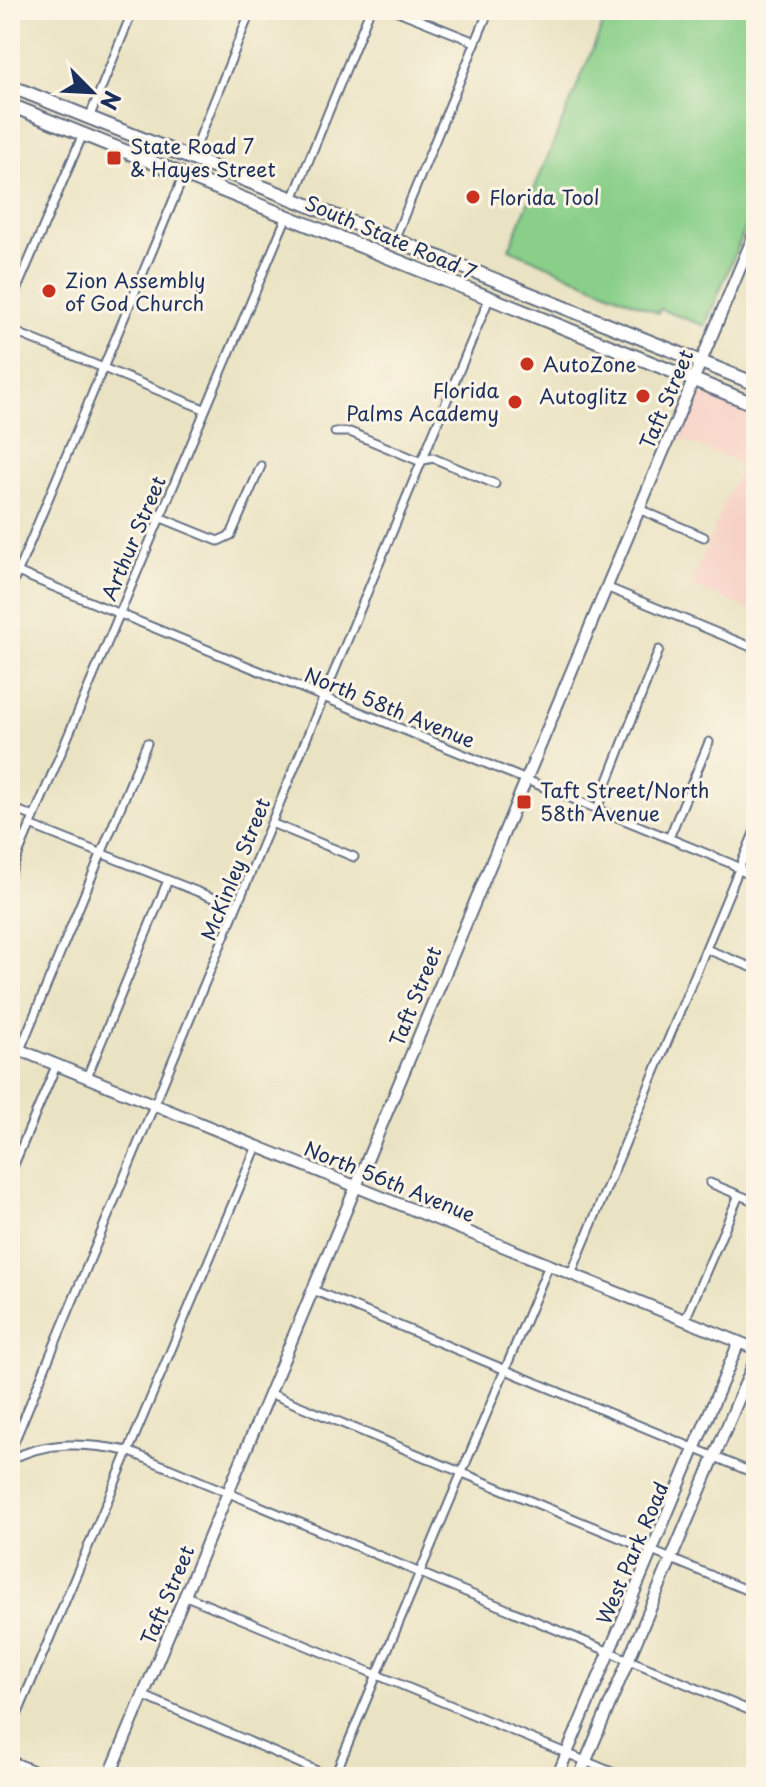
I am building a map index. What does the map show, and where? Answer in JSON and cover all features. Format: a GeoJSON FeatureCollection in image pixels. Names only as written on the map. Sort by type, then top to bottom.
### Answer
{"type":"FeatureCollection","features":[{"type":"Feature","properties":{"kind":"main road","name":"South State Road 7"},"geometry":{"type":"LineString","coordinates":[[10,86],[756,384]]}},
{"type":"Feature","properties":{"kind":"main road","name":"South State Road 7"},"geometry":{"type":"LineString","coordinates":[[10,105],[756,405]]}},
{"type":"Feature","properties":{"kind":"main road"},"geometry":{"type":"LineString","coordinates":[[66,127],[80,125],[89,118]]}},
{"type":"Feature","properties":{"kind":"main road"},"geometry":{"type":"LineString","coordinates":[[83,134],[92,127],[108,126]]}},
{"type":"Feature","properties":{"kind":"main road"},"geometry":{"type":"LineString","coordinates":[[369,248],[385,246],[394,240]]}},
{"type":"Feature","properties":{"kind":"main road"},"geometry":{"type":"LineString","coordinates":[[489,299],[499,291],[515,289]]}},
{"type":"Feature","properties":{"kind":"street"},"geometry":{"type":"LineString","coordinates":[[10,20],[14,10]]}},
{"type":"Feature","properties":{"kind":"street"},"geometry":{"type":"LineString","coordinates":[[89,118],[133,10]]}},
{"type":"Feature","properties":{"kind":"street"},"geometry":{"type":"LineString","coordinates":[[191,159],[251,10]]}},
{"type":"Feature","properties":{"kind":"street"},"geometry":{"type":"LineString","coordinates":[[293,199],[370,10]]}},
{"type":"Feature","properties":{"kind":"street"},"geometry":{"type":"LineString","coordinates":[[395,10],[475,42]]}},
{"type":"Feature","properties":{"kind":"street"},"geometry":{"type":"LineString","coordinates":[[394,240],[489,10]]}},
{"type":"Feature","properties":{"kind":"street"},"geometry":{"type":"LineString","coordinates":[[10,305],[83,134]]}},
{"type":"Feature","properties":{"kind":"street"},"geometry":{"type":"LineString","coordinates":[[10,590],[14,571],[184,175]]}},
{"type":"Feature","properties":{"kind":"street","name":"Arthur Street"},"geometry":{"type":"LineString","coordinates":[[10,874],[287,215]]}},
{"type":"Feature","properties":{"kind":"street","name":"Taft Street"},"geometry":{"type":"LineString","coordinates":[[109,1777],[756,230]]}},
{"type":"Feature","properties":{"kind":"street","name":"McKinley Street"},"geometry":{"type":"LineString","coordinates":[[10,1452],[156,1106],[419,461],[489,299]]}},
{"type":"Feature","properties":{"kind":"street"},"geometry":{"type":"LineString","coordinates":[[10,330],[204,409]]}},
{"type":"Feature","properties":{"kind":"street"},"geometry":{"type":"LineString","coordinates":[[335,432],[350,432],[419,461],[433,458],[495,484]]}},
{"type":"Feature","properties":{"kind":"street"},"geometry":{"type":"LineString","coordinates":[[159,517],[218,541],[224,540],[231,535],[261,466]]}},
{"type":"Feature","properties":{"kind":"street"},"geometry":{"type":"LineString","coordinates":[[639,509],[704,537]]}},
{"type":"Feature","properties":{"kind":"street","name":"North 58th Avenue"},"geometry":{"type":"LineString","coordinates":[[14,571],[669,838],[739,869],[756,880]]}},
{"type":"Feature","properties":{"kind":"street"},"geometry":{"type":"LineString","coordinates":[[606,587],[756,649]]}},
{"type":"Feature","properties":{"kind":"street"},"geometry":{"type":"LineString","coordinates":[[597,809],[659,650]]}},
{"type":"Feature","properties":{"kind":"street"},"geometry":{"type":"LineString","coordinates":[[669,838],[709,742]]}},
{"type":"Feature","properties":{"kind":"street"},"geometry":{"type":"LineString","coordinates":[[15,1048],[147,743]]}},
{"type":"Feature","properties":{"kind":"street"},"geometry":{"type":"LineString","coordinates":[[10,807],[32,821],[101,853],[236,907]]}},
{"type":"Feature","properties":{"kind":"street"},"geometry":{"type":"LineString","coordinates":[[271,823],[354,857]]}},
{"type":"Feature","properties":{"kind":"street"},"geometry":{"type":"LineString","coordinates":[[571,1274],[756,828]]}},
{"type":"Feature","properties":{"kind":"street"},"geometry":{"type":"LineString","coordinates":[[87,1077],[168,880]]}},
{"type":"Feature","properties":{"kind":"street"},"geometry":{"type":"LineString","coordinates":[[706,949],[756,969]]}},
{"type":"Feature","properties":{"kind":"street","name":"North 56th Avenue"},"geometry":{"type":"LineString","coordinates":[[15,1048],[756,1349]]}},
{"type":"Feature","properties":{"kind":"street"},"geometry":{"type":"LineString","coordinates":[[10,1174],[56,1066]]}},
{"type":"Feature","properties":{"kind":"street"},"geometry":{"type":"LineString","coordinates":[[10,1732],[257,1146]]}},
{"type":"Feature","properties":{"kind":"street"},"geometry":{"type":"LineString","coordinates":[[710,1183],[756,1202]]}},
{"type":"Feature","properties":{"kind":"street"},"geometry":{"type":"LineString","coordinates":[[685,1320],[739,1195]]}},
{"type":"Feature","properties":{"kind":"street"},"geometry":{"type":"LineString","coordinates":[[144,1696],[332,1777],[549,1265]]}},
{"type":"Feature","properties":{"kind":"street"},"geometry":{"type":"LineString","coordinates":[[313,1290],[756,1474]]}},
{"type":"Feature","properties":{"kind":"street","name":"West Park Road"},"geometry":{"type":"LineString","coordinates":[[557,1777],[739,1342]]}},
{"type":"Feature","properties":{"kind":"street","name":"West Park Road"},"geometry":{"type":"LineString","coordinates":[[579,1777],[756,1358]]}},
{"type":"Feature","properties":{"kind":"street"},"geometry":{"type":"LineString","coordinates":[[269,1393],[756,1594]]}},
{"type":"Feature","properties":{"kind":"street"},"geometry":{"type":"LineString","coordinates":[[10,1460],[56,1445],[82,1444],[128,1451],[756,1713]]}},
{"type":"Feature","properties":{"kind":"street"},"geometry":{"type":"LineString","coordinates":[[186,1596],[624,1777]]}},
{"type":"Feature","properties":{"kind":"street"},"geometry":{"type":"LineString","coordinates":[[10,1760],[51,1777]]}},
{"type":"Feature","properties":{"kind":"shaded area"},"geometry":{"type":"Polygon","coordinates":[[[700,393],[756,419],[756,612],[691,585],[741,464],[679,438],[700,393]]]}},
{"type":"Feature","properties":{"kind":"green space"},"geometry":{"type":"Polygon","coordinates":[[[609,10],[756,10],[756,203],[705,326],[660,309],[658,313],[509,249],[609,10]]]}},
{"type":"Feature","properties":{"kind":"place","name":"State Road 7 & Hayes Street"},"geometry":{"type":"Point","coordinates":[114,158]}},
{"type":"Feature","properties":{"kind":"place","name":"Florida Tool"},"geometry":{"type":"Point","coordinates":[473,197]}},
{"type":"Feature","properties":{"kind":"place","name":"Zion Assembly of God Church"},"geometry":{"type":"Point","coordinates":[49,291]}},
{"type":"Feature","properties":{"kind":"place","name":"AutoZone"},"geometry":{"type":"Point","coordinates":[527,364]}},
{"type":"Feature","properties":{"kind":"place","name":"Autoglitz"},"geometry":{"type":"Point","coordinates":[643,396]}},
{"type":"Feature","properties":{"kind":"place","name":"Florida Palms Academy"},"geometry":{"type":"Point","coordinates":[515,402]}},
{"type":"Feature","properties":{"kind":"place","name":"Taft Street/North 58th Avenue"},"geometry":{"type":"Point","coordinates":[524,802]}}]}
